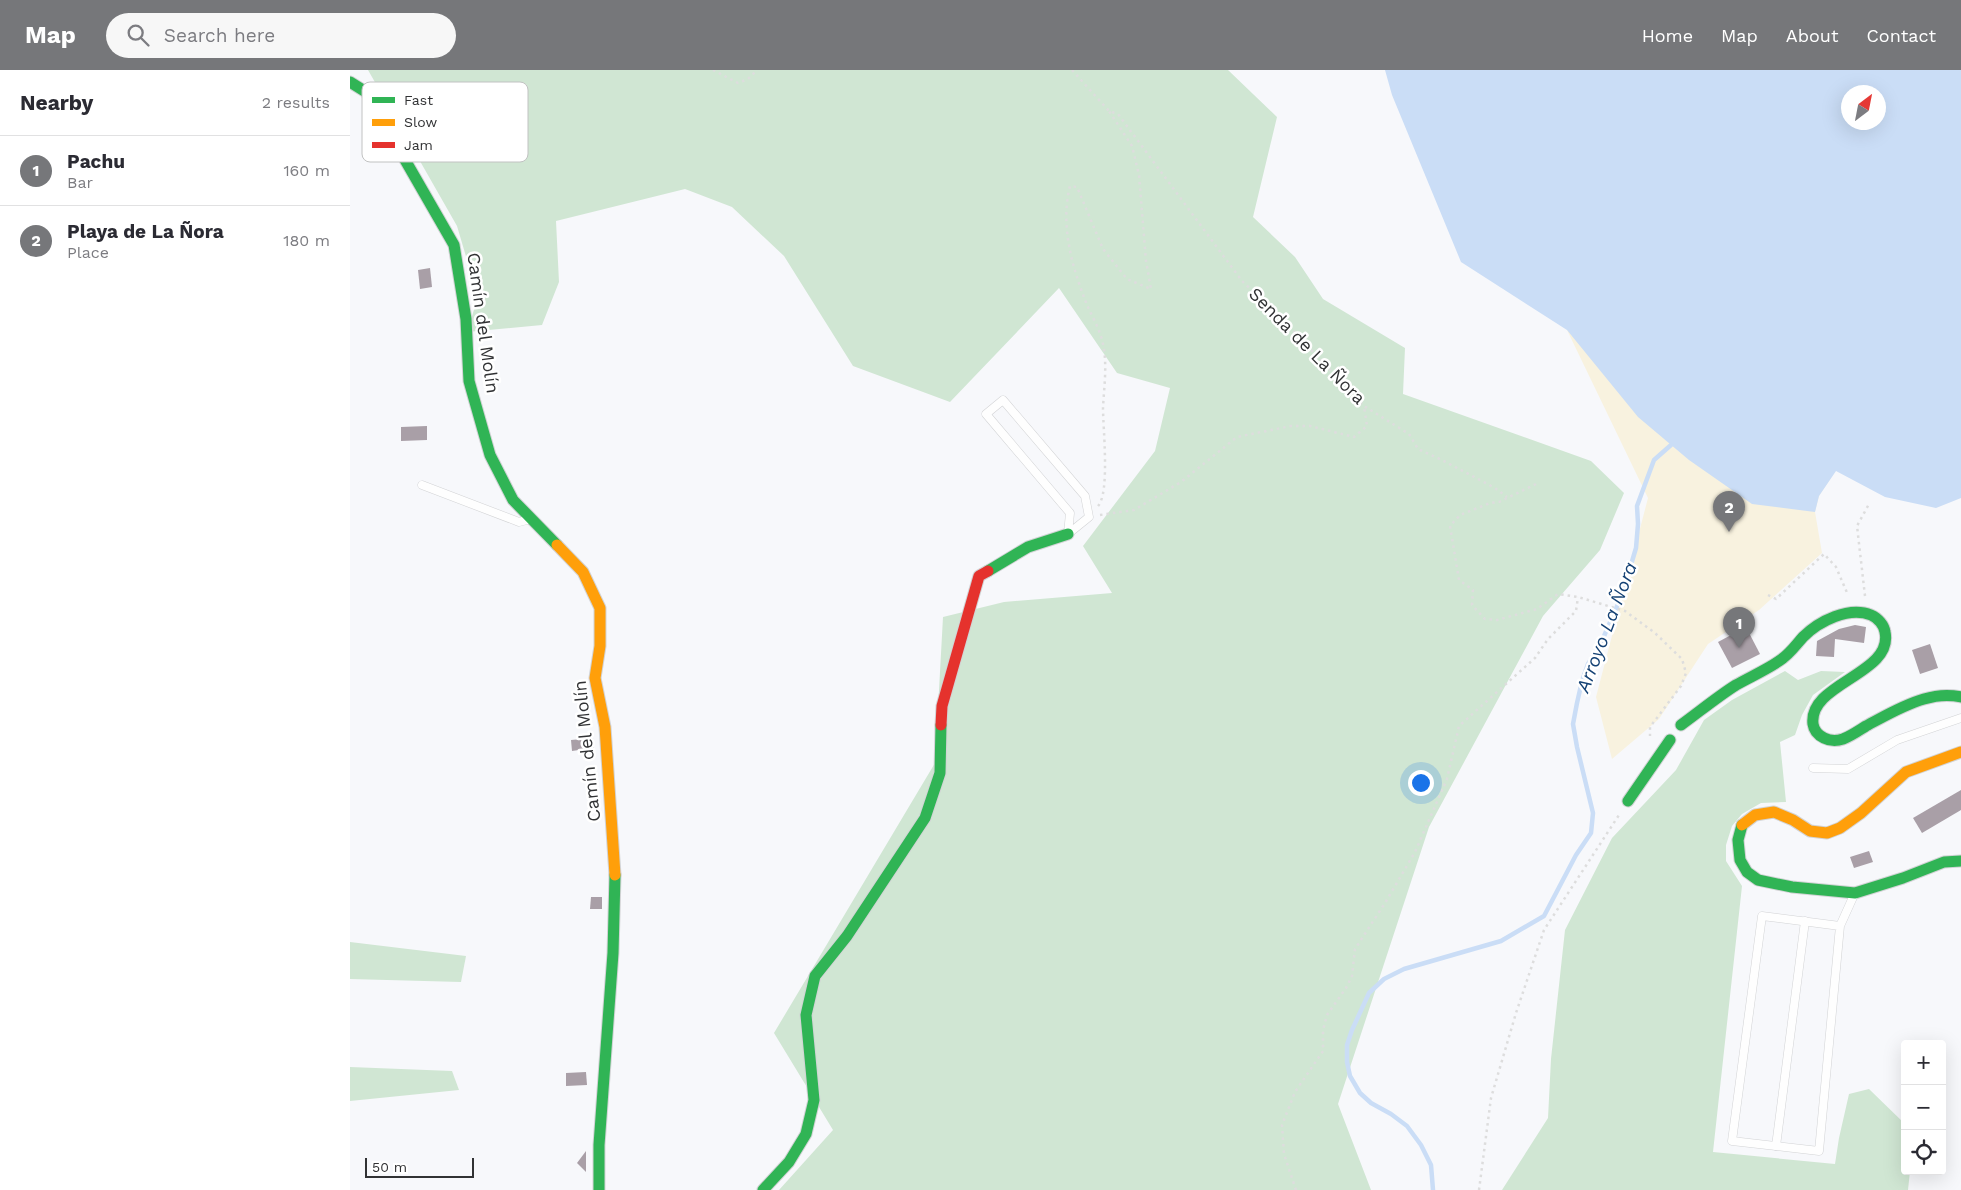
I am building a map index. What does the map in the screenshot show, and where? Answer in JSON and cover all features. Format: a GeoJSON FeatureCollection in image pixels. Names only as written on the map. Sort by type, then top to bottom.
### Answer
{"type":"FeatureCollection","features":[{"type":"Feature","properties":{"kind":"street","name":"Camín del Molín"},"geometry":{"type":"LineString","coordinates":[[350,82],[362,90]]}},
{"type":"Feature","properties":{"kind":"street","name":"Camín del Molín"},"geometry":{"type":"LineString","coordinates":[[406,162],[454,245],[466,319],[469,381],[490,455],[513,500],[583,572],[600,608],[600,646],[595,678],[605,727],[615,866],[613,953],[604,1057],[599,1145],[599,1190]]}},
{"type":"Feature","properties":{"kind":"street"},"geometry":{"type":"LineString","coordinates":[[763,1190],[789,1162],[806,1134],[814,1100],[806,1015],[815,976],[847,936],[925,818],[940,774],[942,706],[979,576],[1028,546],[1068,534]]}},
{"type":"Feature","properties":{"kind":"street"},"geometry":{"type":"LineString","coordinates":[[1681,725],[1736,685],[1784,659],[1804,635],[1826,620],[1851,612],[1867,612],[1878,618],[1885,628],[1887,643],[1881,654],[1823,698],[1812,712],[1812,724],[1816,734],[1829,740],[1841,740],[1922,699],[1951,693],[1961,697]]}},
{"type":"Feature","properties":{"kind":"street"},"geometry":{"type":"LineString","coordinates":[[1676,721],[1681,725],[1684,731],[1682,737],[1676,741],[1670,740],[1665,736],[1666,726],[1676,721]]}},
{"type":"Feature","properties":{"kind":"street"},"geometry":{"type":"LineString","coordinates":[[1628,801],[1670,740]]}},
{"type":"Feature","properties":{"kind":"street"},"geometry":{"type":"LineString","coordinates":[[1961,752],[1906,772],[1862,814],[1840,828],[1827,833],[1810,831],[1793,820],[1774,812],[1755,815],[1742,825],[1738,840],[1740,860],[1747,872],[1758,880],[1792,887],[1855,893],[1903,878],[1944,862],[1961,861]]}},
{"type":"Feature","properties":{"kind":"lane"},"geometry":{"type":"LineString","coordinates":[[1003,400],[1085,496],[1089,517],[1068,534],[1070,513],[986,414],[1003,400]]}},
{"type":"Feature","properties":{"kind":"lane"},"geometry":{"type":"LineString","coordinates":[[422,485],[519,522],[532,519]]}},
{"type":"Feature","properties":{"kind":"lane"},"geometry":{"type":"LineString","coordinates":[[1813,768],[1848,769],[1897,740],[1961,718]]}},
{"type":"Feature","properties":{"kind":"lane"},"geometry":{"type":"LineString","coordinates":[[1840,926],[1762,916],[1732,1141],[1819,1151],[1840,926],[1855,893]]}},
{"type":"Feature","properties":{"kind":"lane"},"geometry":{"type":"LineString","coordinates":[[1776,1146],[1805,921]]}},
{"type":"Feature","properties":{"kind":"path"},"geometry":{"type":"LineString","coordinates":[[713,70],[738,83],[748,79],[757,70]]}},
{"type":"Feature","properties":{"kind":"path","name":"Senda de La Ñora"},"geometry":{"type":"LineString","coordinates":[[1072,70],[1109,111],[1118,114],[1242,281],[1285,322],[1364,406],[1409,434],[1418,450],[1442,460],[1495,488],[1507,497]]}},
{"type":"Feature","properties":{"kind":"path"},"geometry":{"type":"LineString","coordinates":[[1089,517],[1101,502],[1105,472],[1104,409],[1106,369],[1102,340],[1072,265],[1066,203],[1070,186],[1077,187],[1103,249],[1127,279],[1151,289],[1146,261],[1139,175],[1132,146],[1109,111]]}},
{"type":"Feature","properties":{"kind":"path"},"geometry":{"type":"LineString","coordinates":[[1089,517],[1134,510],[1181,482],[1237,438],[1292,426],[1310,426],[1354,438],[1367,426],[1364,406]]}},
{"type":"Feature","properties":{"kind":"path"},"geometry":{"type":"LineString","coordinates":[[1536,484],[1500,502],[1490,503],[1460,515],[1450,526],[1459,580],[1472,590],[1472,605],[1485,619],[1497,620],[1537,609],[1558,594],[1578,596],[1619,608],[1655,633],[1682,659],[1686,673],[1681,686],[1650,727],[1650,743]]}},
{"type":"Feature","properties":{"kind":"path"},"geometry":{"type":"LineString","coordinates":[[1867,612],[1857,526],[1869,504]]}},
{"type":"Feature","properties":{"kind":"path"},"geometry":{"type":"LineString","coordinates":[[1768,595],[1776,599],[1824,554],[1836,567],[1843,580],[1851,612]]}},
{"type":"Feature","properties":{"kind":"path"},"geometry":{"type":"LineString","coordinates":[[1296,1190],[1284,1154],[1282,1126],[1295,1092],[1323,1051],[1323,1030],[1327,1015],[1352,976],[1355,949],[1386,903],[1418,844],[1447,779],[1459,726],[1535,658],[1548,639],[1576,611],[1578,596]]}},
{"type":"Feature","properties":{"kind":"path"},"geometry":{"type":"LineString","coordinates":[[1479,1190],[1491,1098],[1516,1013],[1544,930],[1628,801]]}},
{"type":"Feature","properties":{"kind":"green space"},"geometry":{"type":"Polygon","coordinates":[[[368,70],[1228,70],[1277,117],[1253,217],[1295,257],[1323,299],[1405,348],[1403,394],[1591,461],[1624,493],[1600,550],[1543,616],[1429,827],[1338,1104],[1371,1190],[779,1190],[833,1130],[774,1033],[935,763],[943,617],[1004,602],[1112,593],[1083,546],[1155,451],[1170,388],[1117,373],[1059,288],[950,402],[853,366],[784,256],[732,207],[685,189],[556,221],[559,282],[542,325],[467,332],[478,297],[457,226],[420,162],[528,162],[528,82],[375,82],[368,70]]]}},
{"type":"Feature","properties":{"kind":"green space"},"geometry":{"type":"Polygon","coordinates":[[[1785,671],[1798,680],[1821,671],[1845,672],[1813,695],[1802,715],[1795,735],[1780,742],[1786,802],[1761,803],[1742,814],[1732,826],[1726,845],[1726,861],[1742,886],[1713,1152],[1835,1164],[1849,1094],[1869,1089],[1901,1120],[1901,1175],[1910,1175],[1908,1190],[1502,1190],[1548,1118],[1551,1059],[1565,930],[1612,838],[1676,770],[1704,720],[1732,700],[1785,671]]]}},
{"type":"Feature","properties":{"kind":"green space"},"geometry":{"type":"Polygon","coordinates":[[[350,942],[466,956],[461,982],[350,979],[350,942]]]}},
{"type":"Feature","properties":{"kind":"green space"},"geometry":{"type":"Polygon","coordinates":[[[350,1067],[452,1071],[459,1090],[350,1101],[350,1067]]]}},
{"type":"Feature","properties":{"kind":"sand"},"geometry":{"type":"Polygon","coordinates":[[[1567,330],[1838,467],[1819,496],[1815,512],[1822,553],[1759,610],[1708,644],[1659,719],[1612,759],[1596,697],[1648,498],[1567,330]]]}},
{"type":"Feature","properties":{"kind":"water"},"geometry":{"type":"Polygon","coordinates":[[[1385,70],[1961,70],[1961,498],[1936,508],[1885,497],[1836,471],[1819,496],[1815,512],[1752,504],[1689,460],[1638,417],[1567,330],[1461,262],[1392,95],[1385,70]]]}},
{"type":"Feature","properties":{"kind":"building"},"geometry":{"type":"Polygon","coordinates":[[[430,268],[432,287],[420,289],[418,270],[430,268]]]}},
{"type":"Feature","properties":{"kind":"building"},"geometry":{"type":"Polygon","coordinates":[[[427,426],[427,440],[401,441],[401,427],[427,426]]]}},
{"type":"Feature","properties":{"kind":"building"},"geometry":{"type":"Polygon","coordinates":[[[1855,625],[1866,627],[1864,643],[1835,639],[1834,657],[1816,656],[1817,641],[1839,629],[1855,625]]]}},
{"type":"Feature","properties":{"kind":"building"},"geometry":{"type":"Polygon","coordinates":[[[1746,627],[1760,654],[1732,668],[1718,642],[1746,627]]]}},
{"type":"Feature","properties":{"kind":"building"},"geometry":{"type":"Polygon","coordinates":[[[1930,644],[1938,668],[1920,674],[1912,650],[1930,644]]]}},
{"type":"Feature","properties":{"kind":"building"},"geometry":{"type":"Polygon","coordinates":[[[593,738],[594,751],[580,753],[579,750],[572,751],[571,740],[593,738]]]}},
{"type":"Feature","properties":{"kind":"building"},"geometry":{"type":"Polygon","coordinates":[[[1961,790],[1961,810],[1922,833],[1913,818],[1961,790]]]}},
{"type":"Feature","properties":{"kind":"building"},"geometry":{"type":"Polygon","coordinates":[[[1869,851],[1873,862],[1854,868],[1850,857],[1869,851]]]}},
{"type":"Feature","properties":{"kind":"building"},"geometry":{"type":"Polygon","coordinates":[[[591,897],[602,897],[602,909],[590,909],[591,897]]]}},
{"type":"Feature","properties":{"kind":"building"},"geometry":{"type":"Polygon","coordinates":[[[586,1072],[587,1085],[566,1086],[566,1073],[586,1072]]]}},
{"type":"Feature","properties":{"kind":"building"},"geometry":{"type":"Polygon","coordinates":[[[586,1151],[586,1172],[577,1163],[586,1151]]]}},
{"type":"Feature","properties":{"kind":"waterway","name":"Arroyo La Ñora"},"geometry":{"type":"LineString","coordinates":[[1433,1190],[1431,1165],[1421,1145],[1407,1126],[1371,1103],[1360,1093],[1350,1076],[1347,1062],[1347,1045],[1369,993],[1384,979],[1404,969],[1501,941],[1544,916],[1576,855],[1591,833],[1593,813],[1573,724],[1577,703],[1588,664],[1601,643],[1622,595],[1636,548],[1637,506],[1654,460],[1671,445]]}},
{"type":"Feature","properties":{"kind":"traffic: fast"},"geometry":{"type":"LineString","coordinates":[[350,82],[362,90]]}},
{"type":"Feature","properties":{"kind":"traffic: fast"},"geometry":{"type":"LineString","coordinates":[[406,162],[454,245],[466,319],[469,381],[490,455],[513,500],[557,545]]}},
{"type":"Feature","properties":{"kind":"traffic: fast"},"geometry":{"type":"LineString","coordinates":[[988,571],[1028,547],[1068,534]]}},
{"type":"Feature","properties":{"kind":"traffic: fast"},"geometry":{"type":"LineString","coordinates":[[1681,725],[1736,685],[1783,659],[1803,637],[1817,626],[1835,617],[1853,612],[1871,615],[1880,622],[1885,632],[1884,646],[1877,658],[1865,669],[1823,698],[1815,710],[1813,724],[1815,731],[1820,736],[1829,740],[1841,740],[1916,701],[1938,696],[1952,695],[1961,697]]}},
{"type":"Feature","properties":{"kind":"traffic: fast"},"geometry":{"type":"LineString","coordinates":[[763,1190],[789,1162],[806,1134],[814,1100],[806,1015],[815,976],[847,936],[925,818],[940,773],[941,725]]}},
{"type":"Feature","properties":{"kind":"traffic: fast"},"geometry":{"type":"LineString","coordinates":[[1628,801],[1670,740]]}},
{"type":"Feature","properties":{"kind":"traffic: fast"},"geometry":{"type":"LineString","coordinates":[[1742,825],[1738,840],[1740,860],[1747,872],[1758,880],[1792,887],[1855,893],[1903,878],[1944,862],[1961,861]]}},
{"type":"Feature","properties":{"kind":"traffic: fast"},"geometry":{"type":"LineString","coordinates":[[599,1190],[599,1145],[613,953],[615,875]]}},
{"type":"Feature","properties":{"kind":"traffic: slow"},"geometry":{"type":"LineString","coordinates":[[557,545],[583,572],[600,608],[600,646],[595,678],[605,727],[615,875]]}},
{"type":"Feature","properties":{"kind":"traffic: slow"},"geometry":{"type":"LineString","coordinates":[[1742,825],[1755,815],[1774,812],[1793,820],[1810,831],[1827,833],[1840,828],[1861,813],[1906,772],[1961,752]]}},
{"type":"Feature","properties":{"kind":"traffic: jam"},"geometry":{"type":"LineString","coordinates":[[941,725],[942,706],[979,576],[988,571]]}},
{"type":"Feature","properties":{"kind":"place","name":"Playa de La Ñora"},"geometry":{"type":"Point","coordinates":[1729,532]}},
{"type":"Feature","properties":{"kind":"place","name":"Pachu"},"geometry":{"type":"Point","coordinates":[1739,648]}}]}
